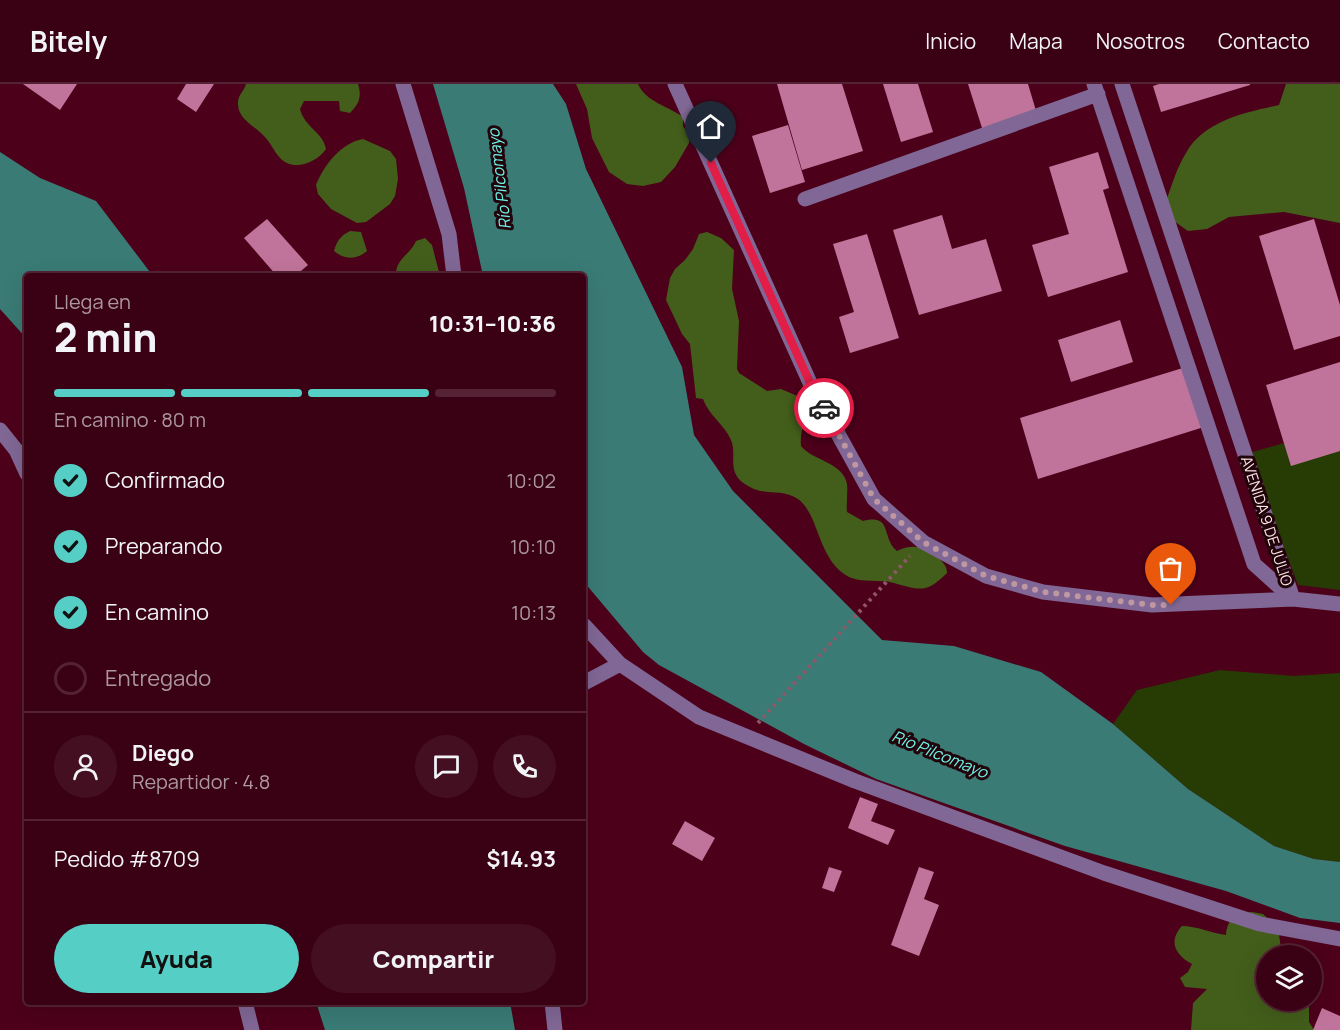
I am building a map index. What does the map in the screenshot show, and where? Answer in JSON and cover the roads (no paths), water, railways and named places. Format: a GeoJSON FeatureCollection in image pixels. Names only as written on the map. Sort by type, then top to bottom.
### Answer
{"type":"FeatureCollection","features":[{"type":"Feature","properties":{"kind":"street"},"geometry":{"type":"LineString","coordinates":[[404,84],[449,234],[454,273]]}},
{"type":"Feature","properties":{"kind":"street"},"geometry":{"type":"LineString","coordinates":[[675,84],[811,385],[874,499],[923,542],[986,576],[1043,592],[1152,605],[1293,599],[1340,604]]}},
{"type":"Feature","properties":{"kind":"street","name":"AVENIDA 9 DE JULIO"},"geometry":{"type":"LineString","coordinates":[[1122,84],[1293,599]]}},
{"type":"Feature","properties":{"kind":"street"},"geometry":{"type":"LineString","coordinates":[[805,199],[1096,89]]}},
{"type":"Feature","properties":{"kind":"street","name":"AVENIDA 9 DE JULIO"},"geometry":{"type":"LineString","coordinates":[[1096,89],[1254,564],[1293,599]]}},
{"type":"Feature","properties":{"kind":"street"},"geometry":{"type":"LineString","coordinates":[[0,430],[16,450],[24,467]]}},
{"type":"Feature","properties":{"kind":"street"},"geometry":{"type":"LineString","coordinates":[[586,627],[620,664],[699,717],[855,781],[1104,873],[1260,924],[1340,939]]}},
{"type":"Feature","properties":{"kind":"street"},"geometry":{"type":"LineString","coordinates":[[586,682],[620,664]]}},
{"type":"Feature","properties":{"kind":"street"},"geometry":{"type":"LineString","coordinates":[[246,1005],[252,1030]]}},
{"type":"Feature","properties":{"kind":"street"},"geometry":{"type":"LineString","coordinates":[[552,1005],[555,1030]]}},
{"type":"Feature","properties":{"kind":"water","name":"Río Pilcomayo"},"geometry":{"type":"Polygon","coordinates":[[[433,84],[553,84],[566,104],[586,169],[682,367],[694,435],[733,491],[882,640],[954,646],[1041,672],[1113,724],[1188,789],[1274,846],[1314,859],[1340,862],[1340,923],[1300,918],[1226,891],[1065,846],[876,779],[804,744],[659,665],[643,652],[586,584],[586,273],[482,273],[464,188],[433,84]]]}},
{"type":"Feature","properties":{"kind":"water"},"geometry":{"type":"Polygon","coordinates":[[[0,152],[40,178],[96,201],[151,273],[24,273],[24,336],[0,309],[0,152]]]}},
{"type":"Feature","properties":{"kind":"water"},"geometry":{"type":"Polygon","coordinates":[[[317,1005],[511,1005],[515,1030],[325,1030],[317,1005]]]}}]}
